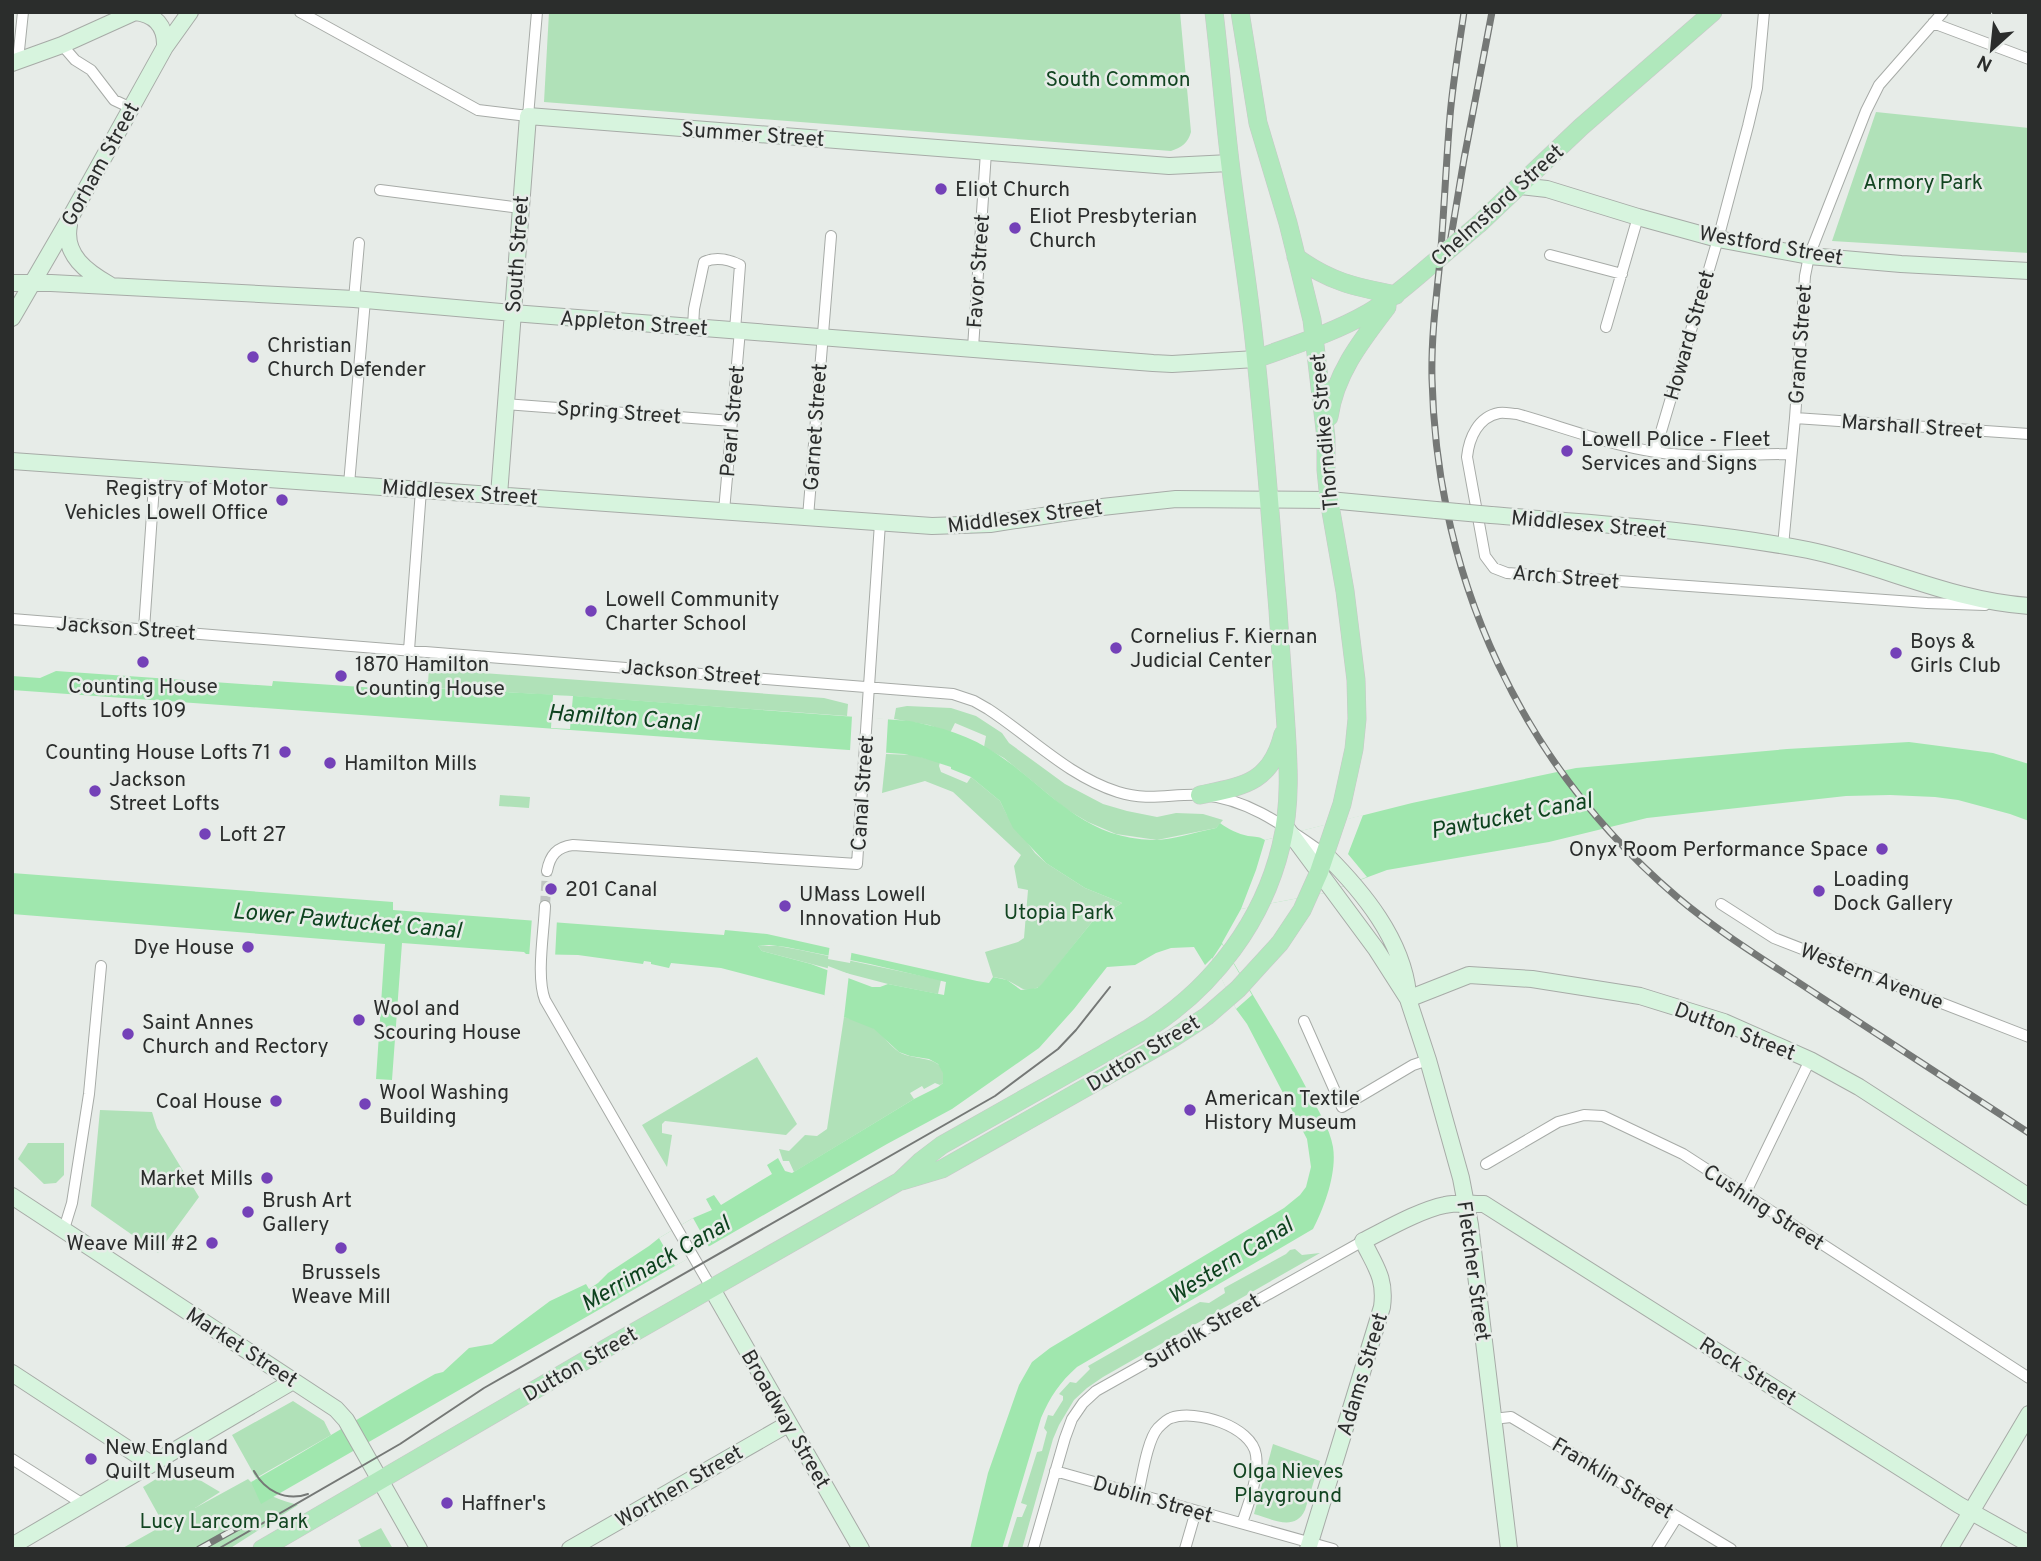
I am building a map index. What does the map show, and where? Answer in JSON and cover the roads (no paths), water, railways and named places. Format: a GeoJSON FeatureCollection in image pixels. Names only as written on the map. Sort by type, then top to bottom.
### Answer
{"type":"FeatureCollection","features":[{"type":"Feature","properties":{"kind":"main road"},"geometry":{"type":"LineString","coordinates":[[15,62],[62,45],[135,12],[145,13],[162,26],[165,47]]}},
{"type":"Feature","properties":{"kind":"main road","name":"Gorham Street"},"geometry":{"type":"LineString","coordinates":[[12,318],[165,47],[190,12]]}},
{"type":"Feature","properties":{"kind":"main road"},"geometry":{"type":"LineString","coordinates":[[1214,12],[1230,163],[1256,359],[1269,499],[1289,771],[1288,832]]}},
{"type":"Feature","properties":{"kind":"main road","name":"Thorndike Street"},"geometry":{"type":"LineString","coordinates":[[1240,12],[1258,123],[1312,320],[1326,438],[1329,499],[1353,649],[1357,719],[1350,771],[1322,864]]}},
{"type":"Feature","properties":{"kind":"main road","name":"Chelmsford Street"},"geometry":{"type":"LineString","coordinates":[[1256,359],[1315,338],[1370,312],[1395,295],[1480,223],[1581,127],[1713,12]]}},
{"type":"Feature","properties":{"kind":"main road","name":"Summer Street"},"geometry":{"type":"LineString","coordinates":[[528,116],[1169,166],[1230,163]]}},
{"type":"Feature","properties":{"kind":"main road","name":"South Street"},"geometry":{"type":"LineString","coordinates":[[499,495],[528,116]]}},
{"type":"Feature","properties":{"kind":"main road","name":"Westford Street"},"geometry":{"type":"LineString","coordinates":[[1520,187],[1546,190],[1718,239],[1809,256],[2029,271]]}},
{"type":"Feature","properties":{"kind":"main road"},"geometry":{"type":"LineString","coordinates":[[70,218],[68,242],[82,268],[112,286]]}},
{"type":"Feature","properties":{"kind":"main road"},"geometry":{"type":"LineString","coordinates":[[1296,257],[1315,271],[1336,281],[1395,295],[1351,355],[1332,400],[1326,438]]}},
{"type":"Feature","properties":{"kind":"main road","name":"Appleton Street"},"geometry":{"type":"LineString","coordinates":[[12,283],[360,299],[1162,363],[1256,359]]}},
{"type":"Feature","properties":{"kind":"main road","name":"Middlesex Street"},"geometry":{"type":"LineString","coordinates":[[12,461],[932,526],[967,526],[1176,499],[1329,499],[1714,535],[1856,562],[1964,596],[2027,606]]}},
{"type":"Feature","properties":{"kind":"main road"},"geometry":{"type":"LineString","coordinates":[[1200,795],[1243,786],[1262,774],[1279,749],[1286,720]]}},
{"type":"Feature","properties":{"kind":"main road","name":"Fletcher Street"},"geometry":{"type":"LineString","coordinates":[[1288,832],[1322,864],[1351,883],[1383,925],[1397,950],[1405,974],[1408,999],[1461,1178],[1471,1225],[1509,1549]]}},
{"type":"Feature","properties":{"kind":"main road","name":"Dutton Street"},"geometry":{"type":"LineString","coordinates":[[262,1549],[900,1181],[942,1146],[1158,1022],[1193,995],[1229,955],[1259,905],[1288,832]]}},
{"type":"Feature","properties":{"kind":"main road","name":"Fletcher Street"},"geometry":{"type":"LineString","coordinates":[[1322,864],[1332,890],[1376,949],[1408,999]]}},
{"type":"Feature","properties":{"kind":"main road","name":"Dutton Street"},"geometry":{"type":"LineString","coordinates":[[900,1181],[942,1169],[1200,1020],[1245,983],[1286,934],[1310,896],[1322,864]]}},
{"type":"Feature","properties":{"kind":"main road","name":"Dutton Street"},"geometry":{"type":"LineString","coordinates":[[1408,999],[1469,975],[1532,979],[1640,996],[1724,1022],[1810,1060],[1859,1087],[2029,1197]]}},
{"type":"Feature","properties":{"kind":"main road","name":"Market Street"},"geometry":{"type":"LineString","coordinates":[[12,1196],[336,1409],[347,1423],[419,1549]]}},
{"type":"Feature","properties":{"kind":"main road","name":"Suffolk Street"},"geometry":{"type":"LineString","coordinates":[[1363,1241],[1445,1205],[1466,1204]]}},
{"type":"Feature","properties":{"kind":"main road","name":"Rock Street"},"geometry":{"type":"LineString","coordinates":[[1466,1204],[1484,1204],[1971,1512],[2029,1544]]}},
{"type":"Feature","properties":{"kind":"main road","name":"Adams Street"},"geometry":{"type":"LineString","coordinates":[[1309,1546],[1382,1307],[1382,1279],[1363,1241]]}},
{"type":"Feature","properties":{"kind":"main road","name":"Broadway Street"},"geometry":{"type":"LineString","coordinates":[[712,1289],[861,1549]]}},
{"type":"Feature","properties":{"kind":"main road"},"geometry":{"type":"LineString","coordinates":[[12,1373],[151,1464]]}},
{"type":"Feature","properties":{"kind":"main road"},"geometry":{"type":"LineString","coordinates":[[12,1546],[293,1381]]}},
{"type":"Feature","properties":{"kind":"main road"},"geometry":{"type":"LineString","coordinates":[[1949,1549],[2029,1414]]}},
{"type":"Feature","properties":{"kind":"main road","name":"Worthen Street"},"geometry":{"type":"LineString","coordinates":[[570,1549],[788,1424]]}},
{"type":"Feature","properties":{"kind":"street"},"geometry":{"type":"LineString","coordinates":[[15,62],[23,12]]}},
{"type":"Feature","properties":{"kind":"street","name":"Summer Street"},"geometry":{"type":"LineString","coordinates":[[300,12],[478,110],[528,116]]}},
{"type":"Feature","properties":{"kind":"street","name":"South Street"},"geometry":{"type":"LineString","coordinates":[[528,116],[537,12]]}},
{"type":"Feature","properties":{"kind":"street","name":"Howard Street"},"geometry":{"type":"LineString","coordinates":[[1655,452],[1718,239],[1757,88],[1764,12]]}},
{"type":"Feature","properties":{"kind":"street","name":"Grand Street"},"geometry":{"type":"LineString","coordinates":[[1783,546],[1805,276],[1809,256],[1878,85],[1943,12]]}},
{"type":"Feature","properties":{"kind":"street"},"geometry":{"type":"LineString","coordinates":[[1933,23],[2029,60]]}},
{"type":"Feature","properties":{"kind":"street"},"geometry":{"type":"LineString","coordinates":[[62,45],[75,60],[91,70],[114,100],[131,108]]}},
{"type":"Feature","properties":{"kind":"street","name":"Favor Street"},"geometry":{"type":"LineString","coordinates":[[973,348],[986,152]]}},
{"type":"Feature","properties":{"kind":"street"},"geometry":{"type":"LineString","coordinates":[[380,190],[521,208]]}},
{"type":"Feature","properties":{"kind":"street"},"geometry":{"type":"LineString","coordinates":[[1606,327],[1638,217]]}},
{"type":"Feature","properties":{"kind":"street","name":"Garnet Street"},"geometry":{"type":"LineString","coordinates":[[808,517],[831,236]]}},
{"type":"Feature","properties":{"kind":"street"},"geometry":{"type":"LineString","coordinates":[[349,485],[360,299],[359,243]]}},
{"type":"Feature","properties":{"kind":"street"},"geometry":{"type":"LineString","coordinates":[[1550,255],[1622,274]]}},
{"type":"Feature","properties":{"kind":"street","name":"Pearl Street"},"geometry":{"type":"LineString","coordinates":[[692,327],[704,262],[712,258],[740,265],[732,421],[724,512]]}},
{"type":"Feature","properties":{"kind":"street","name":"Spring Street"},"geometry":{"type":"LineString","coordinates":[[506,404],[732,421]]}},
{"type":"Feature","properties":{"kind":"street","name":"Arch Street"},"geometry":{"type":"LineString","coordinates":[[1790,454],[1678,455],[1655,452],[1517,414],[1499,413],[1479,425],[1468,447],[1467,457],[1485,556],[1500,571],[1516,575],[1927,603],[2027,606]]}},
{"type":"Feature","properties":{"kind":"street","name":"Marshall Street"},"geometry":{"type":"LineString","coordinates":[[1795,418],[2029,434]]}},
{"type":"Feature","properties":{"kind":"street"},"geometry":{"type":"LineString","coordinates":[[144,629],[155,471]]}},
{"type":"Feature","properties":{"kind":"street"},"geometry":{"type":"LineString","coordinates":[[409,650],[421,490]]}},
{"type":"Feature","properties":{"kind":"street","name":"Canal Street"},"geometry":{"type":"LineString","coordinates":[[547,871],[555,852],[562,847],[573,845],[857,864],[880,523]]}},
{"type":"Feature","properties":{"kind":"street","name":"Jackson Street"},"geometry":{"type":"LineString","coordinates":[[12,619],[960,695],[995,713],[1081,776],[1112,790],[1137,797],[1200,795],[1236,803],[1263,814],[1288,832]]}},
{"type":"Feature","properties":{"kind":"street","name":"Western Avenue"},"geometry":{"type":"LineString","coordinates":[[1721,904],[1774,938],[2029,1037]]}},
{"type":"Feature","properties":{"kind":"street"},"geometry":{"type":"LineString","coordinates":[[545,910],[542,991],[550,1010],[712,1289]]}},
{"type":"Feature","properties":{"kind":"street"},"geometry":{"type":"LineString","coordinates":[[64,1229],[72,1203],[89,1094],[101,966]]}},
{"type":"Feature","properties":{"kind":"street"},"geometry":{"type":"LineString","coordinates":[[1304,1021],[1342,1107],[1413,1065],[1428,1060]]}},
{"type":"Feature","properties":{"kind":"street"},"geometry":{"type":"LineString","coordinates":[[1745,1194],[1810,1060]]}},
{"type":"Feature","properties":{"kind":"street","name":"Cushing Street"},"geometry":{"type":"LineString","coordinates":[[1486,1164],[1558,1122],[1584,1115],[1603,1116],[1683,1154],[2029,1378]]}},
{"type":"Feature","properties":{"kind":"street","name":"Suffolk Street"},"geometry":{"type":"LineString","coordinates":[[1032,1549],[1072,1419],[1083,1403],[1096,1391],[1363,1241]]}},
{"type":"Feature","properties":{"kind":"street"},"geometry":{"type":"LineString","coordinates":[[1138,1494],[1156,1430],[1170,1418],[1195,1415],[1233,1426],[1254,1446],[1256,1470],[1242,1523]]}},
{"type":"Feature","properties":{"kind":"street","name":"Franklin Street"},"geometry":{"type":"LineString","coordinates":[[1493,1419],[1511,1417],[1731,1549]]}},
{"type":"Feature","properties":{"kind":"street"},"geometry":{"type":"LineString","coordinates":[[12,1459],[83,1504]]}},
{"type":"Feature","properties":{"kind":"street","name":"Dublin Street"},"geometry":{"type":"LineString","coordinates":[[1055,1471],[1242,1523],[1309,1546],[1333,1549]]}},
{"type":"Feature","properties":{"kind":"street"},"geometry":{"type":"LineString","coordinates":[[1185,1549],[1196,1511]]}},
{"type":"Feature","properties":{"kind":"street"},"geometry":{"type":"LineString","coordinates":[[1657,1549],[1677,1517]]}},
{"type":"Feature","properties":{"kind":"water"},"geometry":{"type":"Polygon","coordinates":[[[56,671],[272,686],[273,681],[407,690],[408,687],[561,695],[910,721],[933,726],[977,742],[1016,768],[1068,809],[1106,831],[1153,840],[1216,828],[1220,823],[1237,833],[1265,840],[1412,803],[1576,768],[1787,749],[1909,742],[1993,753],[2029,764],[2029,821],[1958,800],[1890,795],[1846,796],[1647,818],[1549,842],[1387,870],[1325,893],[1241,909],[1222,943],[1299,1074],[1331,1140],[1333,1167],[1322,1210],[1313,1229],[1077,1367],[1065,1378],[1041,1418],[1002,1549],[970,1549],[988,1473],[1019,1385],[1032,1362],[1050,1348],[1284,1208],[1306,1187],[1311,1167],[1307,1139],[1247,1024],[1236,1009],[1212,958],[1205,965],[1194,947],[1171,948],[1135,965],[1107,967],[1039,1048],[952,1109],[261,1504],[251,1482],[412,1387],[443,1372],[469,1348],[492,1344],[550,1301],[586,1284],[589,1289],[659,1238],[712,1210],[706,1199],[714,1195],[721,1205],[772,1174],[767,1165],[778,1158],[785,1171],[792,1173],[938,1087],[943,1083],[943,1073],[938,1064],[929,1059],[899,1052],[874,1029],[844,1017],[838,1006],[824,995],[721,968],[671,963],[669,968],[644,961],[643,964],[578,955],[526,954],[402,943],[392,1080],[376,1079],[385,944],[12,914],[12,873],[393,902],[393,910],[724,935],[725,930],[767,934],[977,981],[989,983],[993,977],[1007,980],[1021,990],[1041,985],[1092,922],[1122,903],[1085,888],[1046,863],[1013,828],[1000,801],[971,777],[951,767],[904,754],[12,690],[12,676],[40,678],[56,671]],[[758,946],[762,951],[811,964],[872,987],[888,984],[944,995],[946,982],[786,947],[758,946]]]}},
{"type":"Feature","properties":{"kind":"tunnel"},"geometry":{"type":"LineString","coordinates":[[545,906],[547,871]]}},
{"type":"Feature","properties":{"kind":"tram line"},"geometry":{"type":"LineString","coordinates":[[218,1549],[400,1444],[484,1388],[995,1096],[1058,1049],[1110,987]]}},
{"type":"Feature","properties":{"kind":"tram line"},"geometry":{"type":"LineString","coordinates":[[254,1471],[263,1484],[276,1493],[291,1496],[308,1494]]}},
{"type":"Feature","properties":{"kind":"railway"},"geometry":{"type":"LineString","coordinates":[[1464,12],[1450,116],[1432,379],[1438,454],[1451,527],[1471,597],[1498,664],[1533,728],[1574,789],[1622,845],[1677,897],[1746,948],[2029,1133]]}},
{"type":"Feature","properties":{"kind":"railway"},"geometry":{"type":"LineString","coordinates":[[1450,243],[1492,12]]}},
{"type":"Feature","properties":{"kind":"railway"},"geometry":{"type":"LineString","coordinates":[[199,1549],[251,1520]]}},
{"type":"Feature","properties":{"kind":"place","name":"Eliot Church"},"geometry":{"type":"Point","coordinates":[941,189]}},
{"type":"Feature","properties":{"kind":"place","name":"Eliot Presbyterian Church"},"geometry":{"type":"Point","coordinates":[1015,228]}},
{"type":"Feature","properties":{"kind":"place","name":"Christian Church Defender"},"geometry":{"type":"Point","coordinates":[253,357]}},
{"type":"Feature","properties":{"kind":"place","name":"Lowell Police - Fleet Services and Signs"},"geometry":{"type":"Point","coordinates":[1567,451]}},
{"type":"Feature","properties":{"kind":"place","name":"Registry of Motor Vehicles Lowell Office"},"geometry":{"type":"Point","coordinates":[282,500]}},
{"type":"Feature","properties":{"kind":"place","name":"Lowell Community Charter School"},"geometry":{"type":"Point","coordinates":[591,611]}},
{"type":"Feature","properties":{"kind":"place","name":"Cornelius F. Kiernan Judicial Center"},"geometry":{"type":"Point","coordinates":[1116,648]}},
{"type":"Feature","properties":{"kind":"place","name":"Boys & Girls Club"},"geometry":{"type":"Point","coordinates":[1896,653]}},
{"type":"Feature","properties":{"kind":"place","name":"Counting House Lofts 109"},"geometry":{"type":"Point","coordinates":[143,662]}},
{"type":"Feature","properties":{"kind":"place","name":"1870 Hamilton Counting House"},"geometry":{"type":"Point","coordinates":[341,676]}},
{"type":"Feature","properties":{"kind":"place","name":"Counting House Lofts 71"},"geometry":{"type":"Point","coordinates":[285,752]}},
{"type":"Feature","properties":{"kind":"place","name":"Hamilton Mills"},"geometry":{"type":"Point","coordinates":[330,763]}},
{"type":"Feature","properties":{"kind":"place","name":"Jackson Street Lofts"},"geometry":{"type":"Point","coordinates":[95,791]}},
{"type":"Feature","properties":{"kind":"place","name":"Loft 27"},"geometry":{"type":"Point","coordinates":[205,834]}},
{"type":"Feature","properties":{"kind":"place","name":"Onyx Room Performance Space"},"geometry":{"type":"Point","coordinates":[1882,849]}},
{"type":"Feature","properties":{"kind":"place","name":"201 Canal"},"geometry":{"type":"Point","coordinates":[551,889]}},
{"type":"Feature","properties":{"kind":"place","name":"Loading Dock Gallery"},"geometry":{"type":"Point","coordinates":[1819,891]}},
{"type":"Feature","properties":{"kind":"place","name":"UMass Lowell Innovation Hub"},"geometry":{"type":"Point","coordinates":[785,906]}},
{"type":"Feature","properties":{"kind":"place","name":"Dye House"},"geometry":{"type":"Point","coordinates":[248,947]}},
{"type":"Feature","properties":{"kind":"place","name":"Wool and Scouring House"},"geometry":{"type":"Point","coordinates":[359,1020]}},
{"type":"Feature","properties":{"kind":"place","name":"Saint Annes Church and Rectory"},"geometry":{"type":"Point","coordinates":[128,1034]}},
{"type":"Feature","properties":{"kind":"place","name":"Coal House"},"geometry":{"type":"Point","coordinates":[276,1101]}},
{"type":"Feature","properties":{"kind":"place","name":"Wool Washing Building"},"geometry":{"type":"Point","coordinates":[365,1104]}},
{"type":"Feature","properties":{"kind":"place","name":"American Textile History Museum"},"geometry":{"type":"Point","coordinates":[1190,1110]}},
{"type":"Feature","properties":{"kind":"place","name":"Market Mills"},"geometry":{"type":"Point","coordinates":[267,1178]}},
{"type":"Feature","properties":{"kind":"place","name":"Brush Art Gallery"},"geometry":{"type":"Point","coordinates":[248,1212]}},
{"type":"Feature","properties":{"kind":"place","name":"Weave Mill #2"},"geometry":{"type":"Point","coordinates":[212,1243]}},
{"type":"Feature","properties":{"kind":"place","name":"Brussels Weave Mill"},"geometry":{"type":"Point","coordinates":[341,1248]}},
{"type":"Feature","properties":{"kind":"place","name":"New England Quilt Museum"},"geometry":{"type":"Point","coordinates":[91,1459]}},
{"type":"Feature","properties":{"kind":"place","name":"Haffner's"},"geometry":{"type":"Point","coordinates":[447,1503]}},
{"type":"Feature","properties":{"kind":"park label","name":"South Common"},"geometry":{"type":"Point","coordinates":[1118,79]}},
{"type":"Feature","properties":{"kind":"park label","name":"Armory Park"},"geometry":{"type":"Point","coordinates":[1923,182]}},
{"type":"Feature","properties":{"kind":"park label","name":"Utopia Park"},"geometry":{"type":"Point","coordinates":[1059,912]}},
{"type":"Feature","properties":{"kind":"park label","name":"Olga Nieves Playground"},"geometry":{"type":"Point","coordinates":[1288,1483]}},
{"type":"Feature","properties":{"kind":"park label","name":"Lucy Larcom Park"},"geometry":{"type":"Point","coordinates":[224,1521]}},
{"type":"Feature","properties":{"kind":"water label","name":"Hamilton Canal"},"geometry":{"type":"Point","coordinates":[623,717]}},
{"type":"Feature","properties":{"kind":"water label","name":"Pawtucket Canal"},"geometry":{"type":"Point","coordinates":[1511,815]}},
{"type":"Feature","properties":{"kind":"water label","name":"Lower Pawtucket Canal"},"geometry":{"type":"Point","coordinates":[347,920]}},
{"type":"Feature","properties":{"kind":"water label","name":"Western Canal"},"geometry":{"type":"Point","coordinates":[1230,1260]}},
{"type":"Feature","properties":{"kind":"water label","name":"Merrimack Canal"},"geometry":{"type":"Point","coordinates":[655,1263]}}]}
